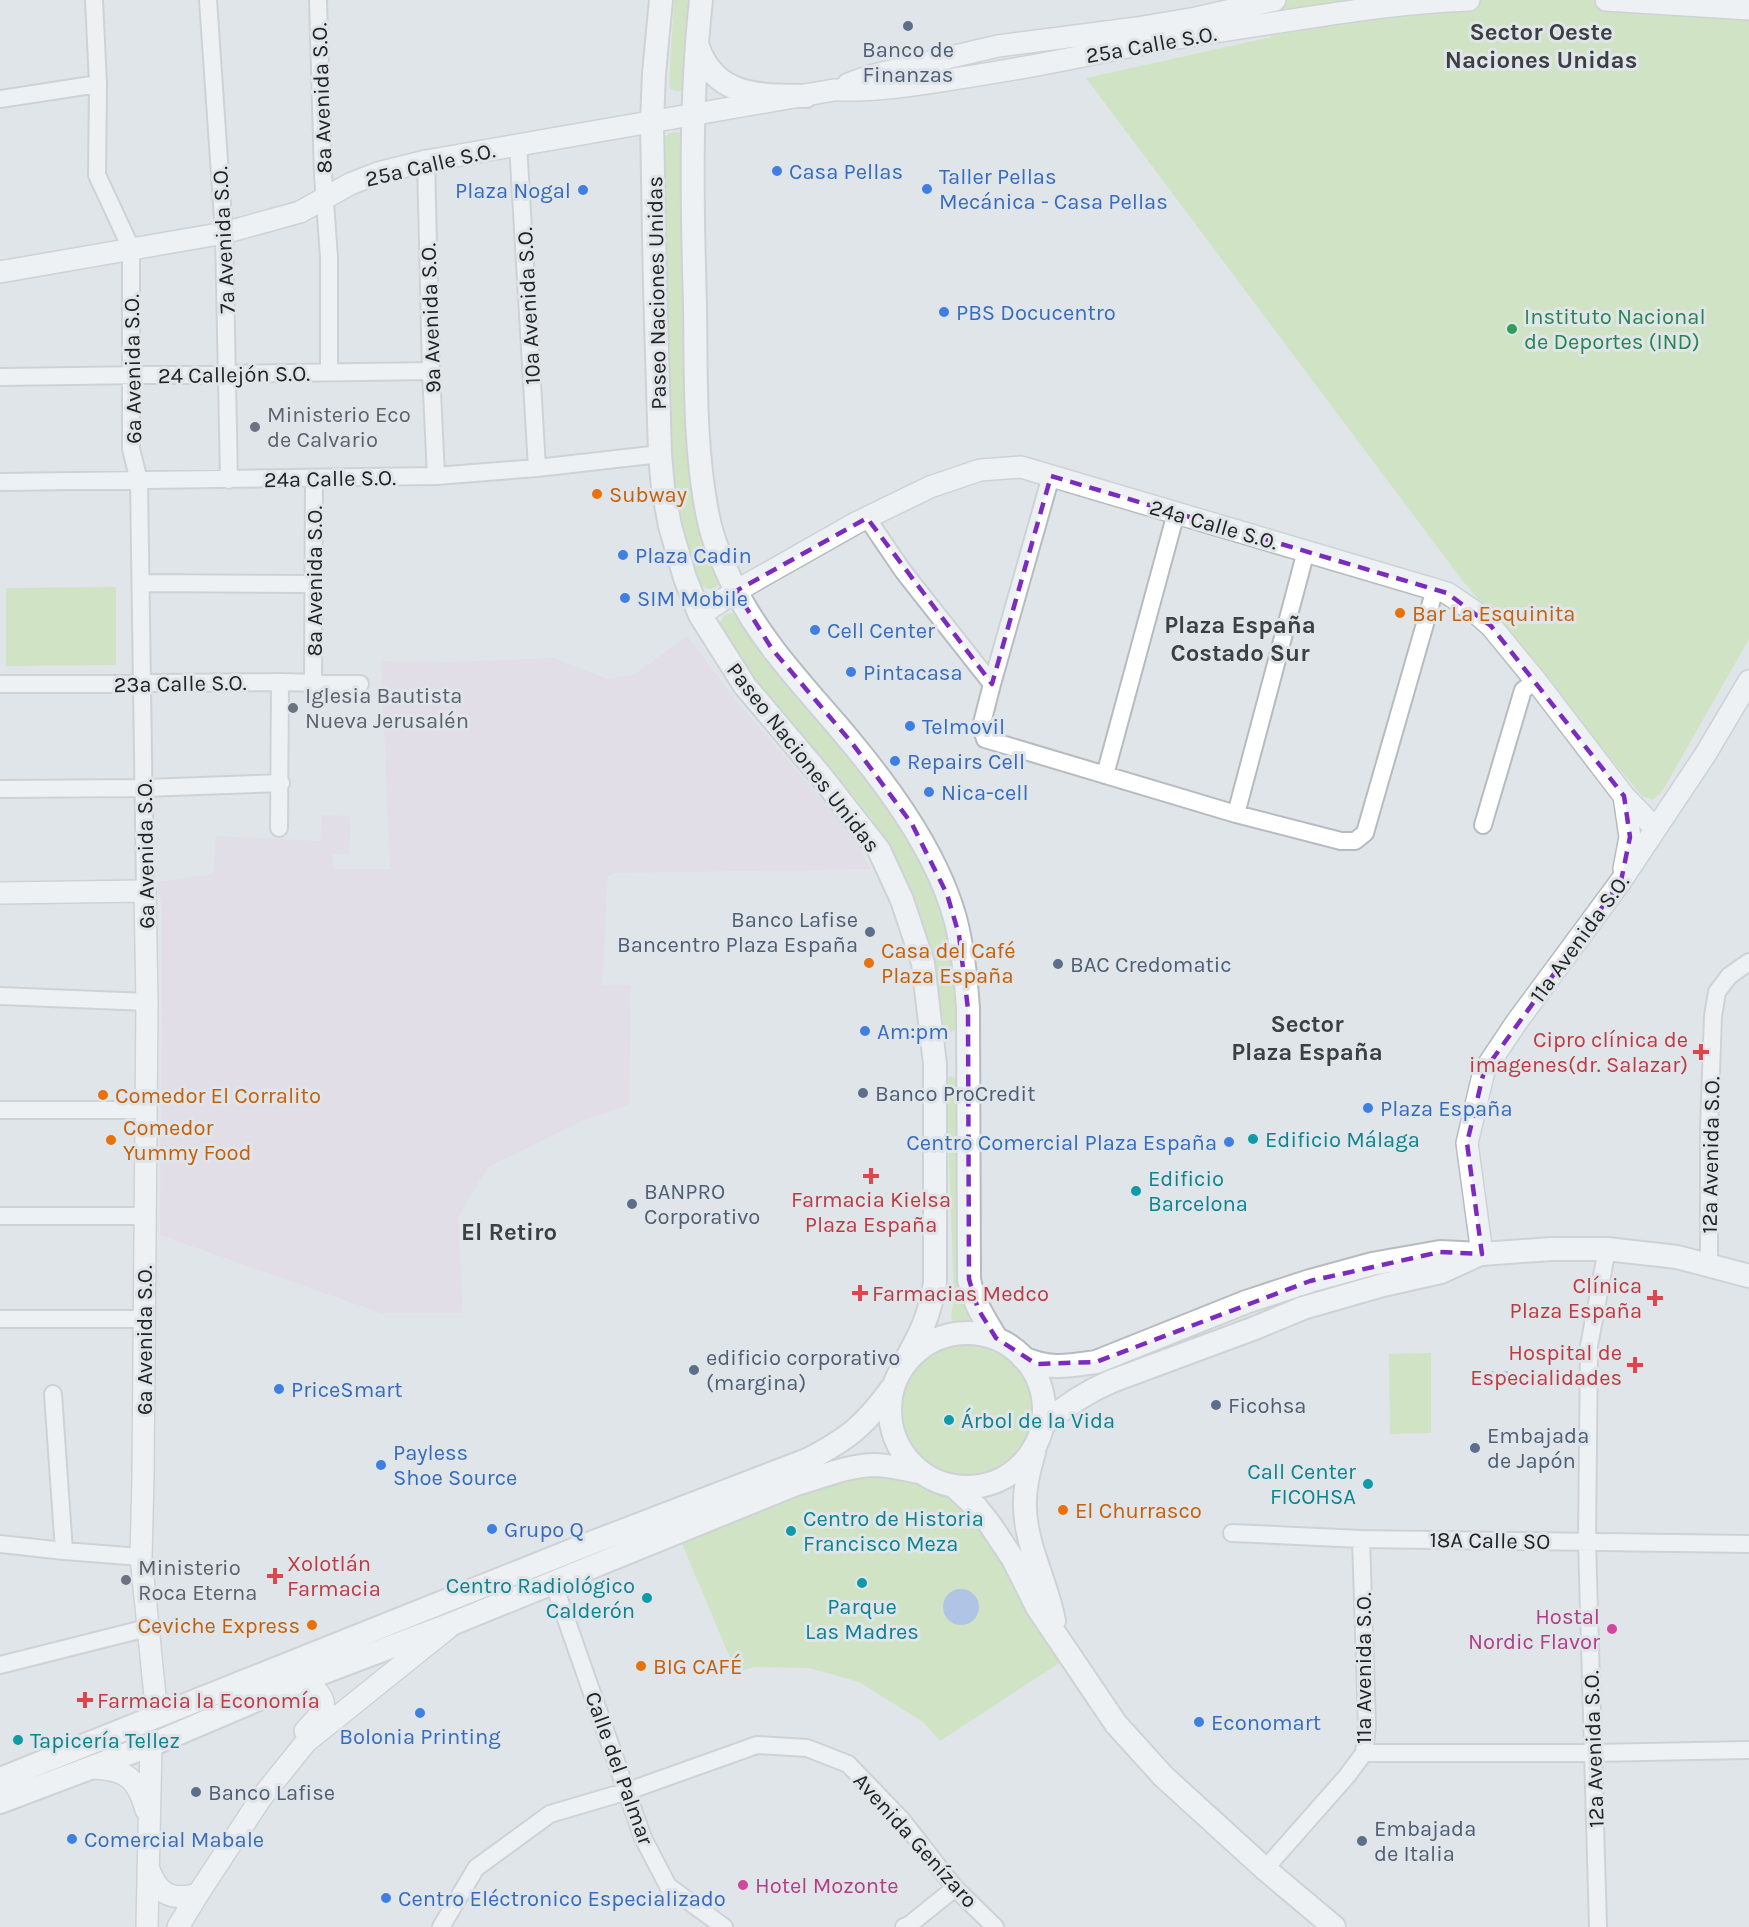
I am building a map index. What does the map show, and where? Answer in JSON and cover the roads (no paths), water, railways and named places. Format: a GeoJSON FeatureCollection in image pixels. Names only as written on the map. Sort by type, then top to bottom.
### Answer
{"type":"FeatureCollection","features":[{"type":"Feature","properties":{"kind":"main road","name":"Paseo Naciones Unidas"},"geometry":{"type":"LineString","coordinates":[[661,0],[652,122],[660,454],[670,526],[685,578],[700,615],[745,686],[821,776],[879,850],[902,900],[922,963],[935,1064],[935,1283],[932,1304],[924,1327],[902,1368]]}},
{"type":"Feature","properties":{"kind":"main road","name":"Paseo Naciones Unidas"},"geometry":{"type":"LineString","coordinates":[[701,0],[694,116],[693,217],[699,450],[708,518],[718,552],[736,591],[772,649],[852,743],[912,824],[933,861],[947,894],[966,970],[969,1279],[978,1310],[996,1338]]}},
{"type":"Feature","properties":{"kind":"main road"},"geometry":{"type":"LineString","coordinates":[[697,42],[713,75],[729,85],[742,91],[761,95],[806,96]]}},
{"type":"Feature","properties":{"kind":"main road"},"geometry":{"type":"LineString","coordinates":[[1023,1358],[1047,1366],[1070,1366],[1096,1362],[1246,1302],[1311,1281],[1372,1264],[1440,1252],[1482,1254],[1551,1249],[1607,1249],[1677,1257],[1749,1276]]}},
{"type":"Feature","properties":{"kind":"main road"},"geometry":{"type":"LineString","coordinates":[[1044,1424],[1091,1390],[1255,1329],[1303,1308],[1383,1285],[1441,1272],[1482,1254]]}},
{"type":"Feature","properties":{"kind":"main road"},"geometry":{"type":"LineString","coordinates":[[151,1745],[166,1724],[238,1692],[279,1675],[297,1672],[560,1556],[807,1460],[838,1444],[854,1432],[892,1388],[902,1368],[919,1350],[940,1338],[982,1334],[1008,1345],[1023,1358],[1034,1372],[1041,1388],[1044,1424],[1041,1436],[1022,1466],[1002,1479],[979,1487],[956,1487],[936,1482],[919,1472],[904,1457],[894,1439],[889,1419],[892,1388]]}},
{"type":"Feature","properties":{"kind":"main road"},"geometry":{"type":"LineString","coordinates":[[1035,1447],[1025,1494],[1025,1510],[1033,1553],[1050,1602],[1056,1635]]}},
{"type":"Feature","properties":{"kind":"main road"},"geometry":{"type":"LineString","coordinates":[[0,1779],[200,1699],[454,1623],[762,1497],[825,1475],[844,1469],[874,1465],[919,1472]]}},
{"type":"Feature","properties":{"kind":"main road"},"geometry":{"type":"LineString","coordinates":[[956,1487],[989,1522],[1013,1559],[1037,1607],[1116,1724],[1163,1776],[1265,1869],[1334,1927]]}},
{"type":"Feature","properties":{"kind":"main road"},"geometry":{"type":"LineString","coordinates":[[553,1582],[555,1574],[562,1569],[676,1521],[704,1500]]}},
{"type":"Feature","properties":{"kind":"main road"},"geometry":{"type":"LineString","coordinates":[[454,1623],[475,1605],[549,1575],[557,1568],[560,1556]]}},
{"type":"Feature","properties":{"kind":"main road"},"geometry":{"type":"LineString","coordinates":[[0,1802],[151,1745],[304,1669]]}},
{"type":"Feature","properties":{"kind":"main road"},"geometry":{"type":"LineString","coordinates":[[200,1699],[238,1692]]}},
{"type":"Feature","properties":{"kind":"main road"},"geometry":{"type":"LineString","coordinates":[[29,1791],[52,1774],[143,1737],[154,1727],[157,1716]]}},
{"type":"Feature","properties":{"kind":"street","name":"6a Avenida S.O."},"geometry":{"type":"LineString","coordinates":[[94,0],[98,84],[97,175],[131,248],[131,449],[139,481],[147,1002],[141,1557],[157,1716]]}},
{"type":"Feature","properties":{"kind":"street","name":"7a Avenida S.O."},"geometry":{"type":"LineString","coordinates":[[208,0],[224,233],[230,480]]}},
{"type":"Feature","properties":{"kind":"street","name":"8a Avenida S.O."},"geometry":{"type":"LineString","coordinates":[[318,0],[322,142],[329,257],[330,372]]}},
{"type":"Feature","properties":{"kind":"street","name":"25a Calle S.O."},"geometry":{"type":"LineString","coordinates":[[0,272],[224,233],[300,212],[350,184],[378,173],[426,161],[806,96],[834,90],[870,76],[998,46],[1149,26],[1275,0]]}},
{"type":"Feature","properties":{"kind":"street","name":"25a Calle S.O."},"geometry":{"type":"LineString","coordinates":[[834,90],[865,91],[912,86],[1025,68],[1137,45],[1324,15],[1443,0],[1469,0]]}},
{"type":"Feature","properties":{"kind":"street"},"geometry":{"type":"LineString","coordinates":[[1606,0],[1749,9]]}},
{"type":"Feature","properties":{"kind":"street"},"geometry":{"type":"LineString","coordinates":[[0,99],[98,84]]}},
{"type":"Feature","properties":{"kind":"street","name":"10a Avenida S.O."},"geometry":{"type":"LineString","coordinates":[[518,144],[537,468]]}},
{"type":"Feature","properties":{"kind":"street","name":"9a Avenida S.O."},"geometry":{"type":"LineString","coordinates":[[426,161],[436,476]]}},
{"type":"Feature","properties":{"kind":"street","name":"24 Callejón S.O."},"geometry":{"type":"LineString","coordinates":[[0,377],[431,371]]}},
{"type":"Feature","properties":{"kind":"street","name":"24a Calle S.O."},"geometry":{"type":"LineString","coordinates":[[0,482],[436,476],[537,468],[660,454]]}},
{"type":"Feature","properties":{"kind":"street","name":"24a Calle S.O."},"geometry":{"type":"LineString","coordinates":[[700,615],[736,591],[867,518],[930,487],[980,470],[1021,467],[1447,592],[1491,626],[1624,796],[1655,828]]}},
{"type":"Feature","properties":{"kind":"street"},"geometry":{"type":"LineString","coordinates":[[1051,476],[981,727],[985,740],[1105,776],[1236,814],[1341,841],[1354,841],[1365,833],[1435,589]]}},
{"type":"Feature","properties":{"kind":"street","name":"8a Avenida S.O."},"geometry":{"type":"LineString","coordinates":[[314,479],[314,684]]}},
{"type":"Feature","properties":{"kind":"street"},"geometry":{"type":"LineString","coordinates":[[1105,776],[1176,513]]}},
{"type":"Feature","properties":{"kind":"street"},"geometry":{"type":"LineString","coordinates":[[867,518],[903,571],[992,684]]}},
{"type":"Feature","properties":{"kind":"street"},"geometry":{"type":"LineString","coordinates":[[1236,814],[1306,551]]}},
{"type":"Feature","properties":{"kind":"street"},"geometry":{"type":"LineString","coordinates":[[141,583],[314,584]]}},
{"type":"Feature","properties":{"kind":"street"},"geometry":{"type":"LineString","coordinates":[[1483,825],[1523,690],[1536,681]]}},
{"type":"Feature","properties":{"kind":"street","name":"11a Avenida S.O."},"geometry":{"type":"LineString","coordinates":[[1482,1254],[1467,1143],[1484,1071],[1516,1023],[1621,881],[1705,755],[1749,681]]}},
{"type":"Feature","properties":{"kind":"street"},"geometry":{"type":"LineString","coordinates":[[279,682],[279,828]]}},
{"type":"Feature","properties":{"kind":"street","name":"23a Calle S.O."},"geometry":{"type":"LineString","coordinates":[[0,684],[279,682],[360,684]]}},
{"type":"Feature","properties":{"kind":"street"},"geometry":{"type":"LineString","coordinates":[[0,789],[144,788],[280,783]]}},
{"type":"Feature","properties":{"kind":"street"},"geometry":{"type":"LineString","coordinates":[[1621,881],[1630,837],[1624,796]]}},
{"type":"Feature","properties":{"kind":"street"},"geometry":{"type":"LineString","coordinates":[[0,893],[145,891]]}},
{"type":"Feature","properties":{"kind":"street","name":"12a Avenida S.O."},"geometry":{"type":"LineString","coordinates":[[1709,1265],[1709,1128],[1713,1016],[1718,992],[1729,976],[1749,962]]}},
{"type":"Feature","properties":{"kind":"street"},"geometry":{"type":"LineString","coordinates":[[0,996],[147,1002]]}},
{"type":"Feature","properties":{"kind":"street"},"geometry":{"type":"LineString","coordinates":[[0,1110],[145,1110]]}},
{"type":"Feature","properties":{"kind":"street"},"geometry":{"type":"LineString","coordinates":[[0,1216],[145,1216]]}},
{"type":"Feature","properties":{"kind":"street","name":"12a Avenida S.O."},"geometry":{"type":"LineString","coordinates":[[1598,1927],[1587,1541],[1589,1346],[1607,1249]]}},
{"type":"Feature","properties":{"kind":"street"},"geometry":{"type":"LineString","coordinates":[[0,1319],[144,1319]]}},
{"type":"Feature","properties":{"kind":"street"},"geometry":{"type":"LineString","coordinates":[[53,1394],[64,1551]]}},
{"type":"Feature","properties":{"kind":"street","name":"18A Calle SO"},"geometry":{"type":"LineString","coordinates":[[1232,1533],[1361,1539],[1749,1544]]}},
{"type":"Feature","properties":{"kind":"street","name":"11a Avenida S.O."},"geometry":{"type":"LineString","coordinates":[[1265,1869],[1347,1776],[1364,1753],[1367,1725],[1361,1539]]}},
{"type":"Feature","properties":{"kind":"street"},"geometry":{"type":"LineString","coordinates":[[0,1544],[141,1557]]}},
{"type":"Feature","properties":{"kind":"street","name":"Calle del Palmar"},"geometry":{"type":"LineString","coordinates":[[553,1582],[643,1838],[668,1886],[724,1927]]}},
{"type":"Feature","properties":{"kind":"street"},"geometry":{"type":"LineString","coordinates":[[178,1927],[261,1798],[306,1742],[454,1623]]}},
{"type":"Feature","properties":{"kind":"street"},"geometry":{"type":"LineString","coordinates":[[0,1665],[147,1628]]}},
{"type":"Feature","properties":{"kind":"street"},"geometry":{"type":"LineString","coordinates":[[261,1798],[282,1755],[322,1711],[324,1704],[322,1696],[304,1669]]}},
{"type":"Feature","properties":{"kind":"street"},"geometry":{"type":"LineString","coordinates":[[147,1927],[151,1745]]}},
{"type":"Feature","properties":{"kind":"street","name":"Avenida Genízaro"},"geometry":{"type":"LineString","coordinates":[[441,1927],[476,1868],[550,1814],[628,1791],[757,1746],[807,1748],[848,1764],[901,1819],[955,1888],[995,1927]]}},
{"type":"Feature","properties":{"kind":"street"},"geometry":{"type":"LineString","coordinates":[[1364,1753],[1749,1750]]}},
{"type":"Feature","properties":{"kind":"street"},"geometry":{"type":"LineString","coordinates":[[92,1768],[113,1769],[130,1777],[141,1795],[149,1824]]}},
{"type":"Feature","properties":{"kind":"street"},"geometry":{"type":"LineString","coordinates":[[148,1866],[157,1886],[165,1893],[179,1897],[198,1894]]}},
{"type":"Feature","properties":{"kind":"street"},"geometry":{"type":"LineString","coordinates":[[904,1927],[955,1888]]}},
{"type":"Feature","properties":{"kind":"water"},"geometry":{"type":"Polygon","coordinates":[[[1476,1371],[1508,1371],[1508,1386],[1476,1386],[1476,1371]]]}},
{"type":"Feature","properties":{"kind":"water"},"geometry":{"type":"Polygon","coordinates":[[[961,1589],[974,1594],[979,1607],[974,1620],[961,1625],[948,1620],[943,1607],[948,1594],[961,1589]]]}},
{"type":"Feature","properties":{"kind":"place","name":"Banco de Finanzas"},"geometry":{"type":"Point","coordinates":[908,26]}},
{"type":"Feature","properties":{"kind":"place","name":"Casa Pellas"},"geometry":{"type":"Point","coordinates":[777,171]}},
{"type":"Feature","properties":{"kind":"place","name":"Taller Pellas Mecánica - Casa Pellas"},"geometry":{"type":"Point","coordinates":[927,189]}},
{"type":"Feature","properties":{"kind":"place","name":"Plaza Nogal"},"geometry":{"type":"Point","coordinates":[583,190]}},
{"type":"Feature","properties":{"kind":"place","name":"PBS Docucentro"},"geometry":{"type":"Point","coordinates":[944,312]}},
{"type":"Feature","properties":{"kind":"place","name":"Instituto Nacional de Deportes (IND)"},"geometry":{"type":"Point","coordinates":[1512,329]}},
{"type":"Feature","properties":{"kind":"place","name":"Ministerio Eco de Calvario"},"geometry":{"type":"Point","coordinates":[255,427]}},
{"type":"Feature","properties":{"kind":"place","name":"Subway"},"geometry":{"type":"Point","coordinates":[597,494]}},
{"type":"Feature","properties":{"kind":"place","name":"Plaza Cadin"},"geometry":{"type":"Point","coordinates":[623,555]}},
{"type":"Feature","properties":{"kind":"place","name":"SIM Mobile"},"geometry":{"type":"Point","coordinates":[625,598]}},
{"type":"Feature","properties":{"kind":"place","name":"Bar La Esquinita"},"geometry":{"type":"Point","coordinates":[1400,613]}},
{"type":"Feature","properties":{"kind":"place","name":"Cell Center"},"geometry":{"type":"Point","coordinates":[815,630]}},
{"type":"Feature","properties":{"kind":"place","name":"Pintacasa"},"geometry":{"type":"Point","coordinates":[851,672]}},
{"type":"Feature","properties":{"kind":"place","name":"Iglesia Bautista Nueva Jerusalén"},"geometry":{"type":"Point","coordinates":[293,708]}},
{"type":"Feature","properties":{"kind":"place","name":"Telmovil"},"geometry":{"type":"Point","coordinates":[910,726]}},
{"type":"Feature","properties":{"kind":"place","name":"Repairs Cell"},"geometry":{"type":"Point","coordinates":[895,761]}},
{"type":"Feature","properties":{"kind":"place","name":"Nica-cell"},"geometry":{"type":"Point","coordinates":[929,792]}},
{"type":"Feature","properties":{"kind":"place","name":"Banco Lafise Bancentro Plaza España"},"geometry":{"type":"Point","coordinates":[870,932]}},
{"type":"Feature","properties":{"kind":"place","name":"Casa del Café Plaza España"},"geometry":{"type":"Point","coordinates":[869,963]}},
{"type":"Feature","properties":{"kind":"place","name":"BAC Credomatic"},"geometry":{"type":"Point","coordinates":[1058,964]}},
{"type":"Feature","properties":{"kind":"place","name":"Am:pm"},"geometry":{"type":"Point","coordinates":[865,1031]}},
{"type":"Feature","properties":{"kind":"place","name":"Cipro clínica de imagenes(dr. Salazar)"},"geometry":{"type":"Point","coordinates":[1701,1052]}},
{"type":"Feature","properties":{"kind":"place","name":"Banco ProCredit"},"geometry":{"type":"Point","coordinates":[863,1093]}},
{"type":"Feature","properties":{"kind":"place","name":"Comedor El Corralito"},"geometry":{"type":"Point","coordinates":[103,1095]}},
{"type":"Feature","properties":{"kind":"place","name":"Plaza España"},"geometry":{"type":"Point","coordinates":[1368,1108]}},
{"type":"Feature","properties":{"kind":"place","name":"Edificio Málaga"},"geometry":{"type":"Point","coordinates":[1253,1139]}},
{"type":"Feature","properties":{"kind":"place","name":"Comedor Yummy Food"},"geometry":{"type":"Point","coordinates":[111,1140]}},
{"type":"Feature","properties":{"kind":"place","name":"Centro Comercial Plaza España"},"geometry":{"type":"Point","coordinates":[1229,1142]}},
{"type":"Feature","properties":{"kind":"place","name":"Farmacia Kielsa Plaza España"},"geometry":{"type":"Point","coordinates":[871,1176]}},
{"type":"Feature","properties":{"kind":"place","name":"Edificio Barcelona"},"geometry":{"type":"Point","coordinates":[1136,1191]}},
{"type":"Feature","properties":{"kind":"place","name":"BANPRO Corporativo"},"geometry":{"type":"Point","coordinates":[632,1204]}},
{"type":"Feature","properties":{"kind":"place","name":"Farmacias Medco"},"geometry":{"type":"Point","coordinates":[860,1293]}},
{"type":"Feature","properties":{"kind":"place","name":"Clínica Plaza España"},"geometry":{"type":"Point","coordinates":[1655,1298]}},
{"type":"Feature","properties":{"kind":"place","name":"Hospital de Especialidades"},"geometry":{"type":"Point","coordinates":[1635,1365]}},
{"type":"Feature","properties":{"kind":"place","name":"edificio corporativo (margina)"},"geometry":{"type":"Point","coordinates":[694,1370]}},
{"type":"Feature","properties":{"kind":"place","name":"PriceSmart"},"geometry":{"type":"Point","coordinates":[279,1389]}},
{"type":"Feature","properties":{"kind":"place","name":"Ficohsa"},"geometry":{"type":"Point","coordinates":[1216,1405]}},
{"type":"Feature","properties":{"kind":"place","name":"Árbol de la Vida"},"geometry":{"type":"Point","coordinates":[949,1420]}},
{"type":"Feature","properties":{"kind":"place","name":"Embajada de Japón"},"geometry":{"type":"Point","coordinates":[1475,1448]}},
{"type":"Feature","properties":{"kind":"place","name":"Payless Shoe Source"},"geometry":{"type":"Point","coordinates":[381,1465]}},
{"type":"Feature","properties":{"kind":"place","name":"Call Center FICOHSA"},"geometry":{"type":"Point","coordinates":[1368,1484]}},
{"type":"Feature","properties":{"kind":"place","name":"El Churrasco"},"geometry":{"type":"Point","coordinates":[1063,1510]}},
{"type":"Feature","properties":{"kind":"place","name":"Grupo Q"},"geometry":{"type":"Point","coordinates":[492,1529]}},
{"type":"Feature","properties":{"kind":"place","name":"Centro de Historia Francisco Meza"},"geometry":{"type":"Point","coordinates":[791,1531]}},
{"type":"Feature","properties":{"kind":"place","name":"Xolotlán Farmacia"},"geometry":{"type":"Point","coordinates":[275,1576]}},
{"type":"Feature","properties":{"kind":"place","name":"Ministerio Roca Eterna"},"geometry":{"type":"Point","coordinates":[126,1580]}},
{"type":"Feature","properties":{"kind":"place","name":"Parque Las Madres"},"geometry":{"type":"Point","coordinates":[862,1583]}},
{"type":"Feature","properties":{"kind":"place","name":"Centro Radiológico Calderón"},"geometry":{"type":"Point","coordinates":[647,1598]}},
{"type":"Feature","properties":{"kind":"place","name":"Ceviche Express"},"geometry":{"type":"Point","coordinates":[312,1625]}},
{"type":"Feature","properties":{"kind":"place","name":"Hostal Nordic Flavor"},"geometry":{"type":"Point","coordinates":[1612,1629]}},
{"type":"Feature","properties":{"kind":"place","name":"BIG CAFÉ"},"geometry":{"type":"Point","coordinates":[641,1666]}},
{"type":"Feature","properties":{"kind":"place","name":"Farmacia la Economía"},"geometry":{"type":"Point","coordinates":[85,1700]}},
{"type":"Feature","properties":{"kind":"place","name":"Bolonia Printing"},"geometry":{"type":"Point","coordinates":[420,1713]}},
{"type":"Feature","properties":{"kind":"place","name":"Economart"},"geometry":{"type":"Point","coordinates":[1199,1722]}},
{"type":"Feature","properties":{"kind":"place","name":"Tapicería Tellez"},"geometry":{"type":"Point","coordinates":[18,1740]}},
{"type":"Feature","properties":{"kind":"place","name":"Banco Lafise"},"geometry":{"type":"Point","coordinates":[196,1792]}},
{"type":"Feature","properties":{"kind":"place","name":"Comercial Mabale"},"geometry":{"type":"Point","coordinates":[72,1839]}},
{"type":"Feature","properties":{"kind":"place","name":"Embajada de Italia"},"geometry":{"type":"Point","coordinates":[1362,1841]}},
{"type":"Feature","properties":{"kind":"place","name":"Hotel Mozonte"},"geometry":{"type":"Point","coordinates":[743,1885]}},
{"type":"Feature","properties":{"kind":"place","name":"Centro Eléctronico Especializado"},"geometry":{"type":"Point","coordinates":[386,1898]}},
{"type":"Feature","properties":{"kind":"district","name":"Sector Oeste Naciones Unidas"},"geometry":{"type":"Point","coordinates":[1541,46]}},
{"type":"Feature","properties":{"kind":"district","name":"Plaza España Costado Sur"},"geometry":{"type":"Point","coordinates":[1240,639]}},
{"type":"Feature","properties":{"kind":"district","name":"Sector Plaza España"},"geometry":{"type":"Point","coordinates":[1307,1038]}},
{"type":"Feature","properties":{"kind":"district","name":"El Retiro"},"geometry":{"type":"Point","coordinates":[509,1232]}}]}
